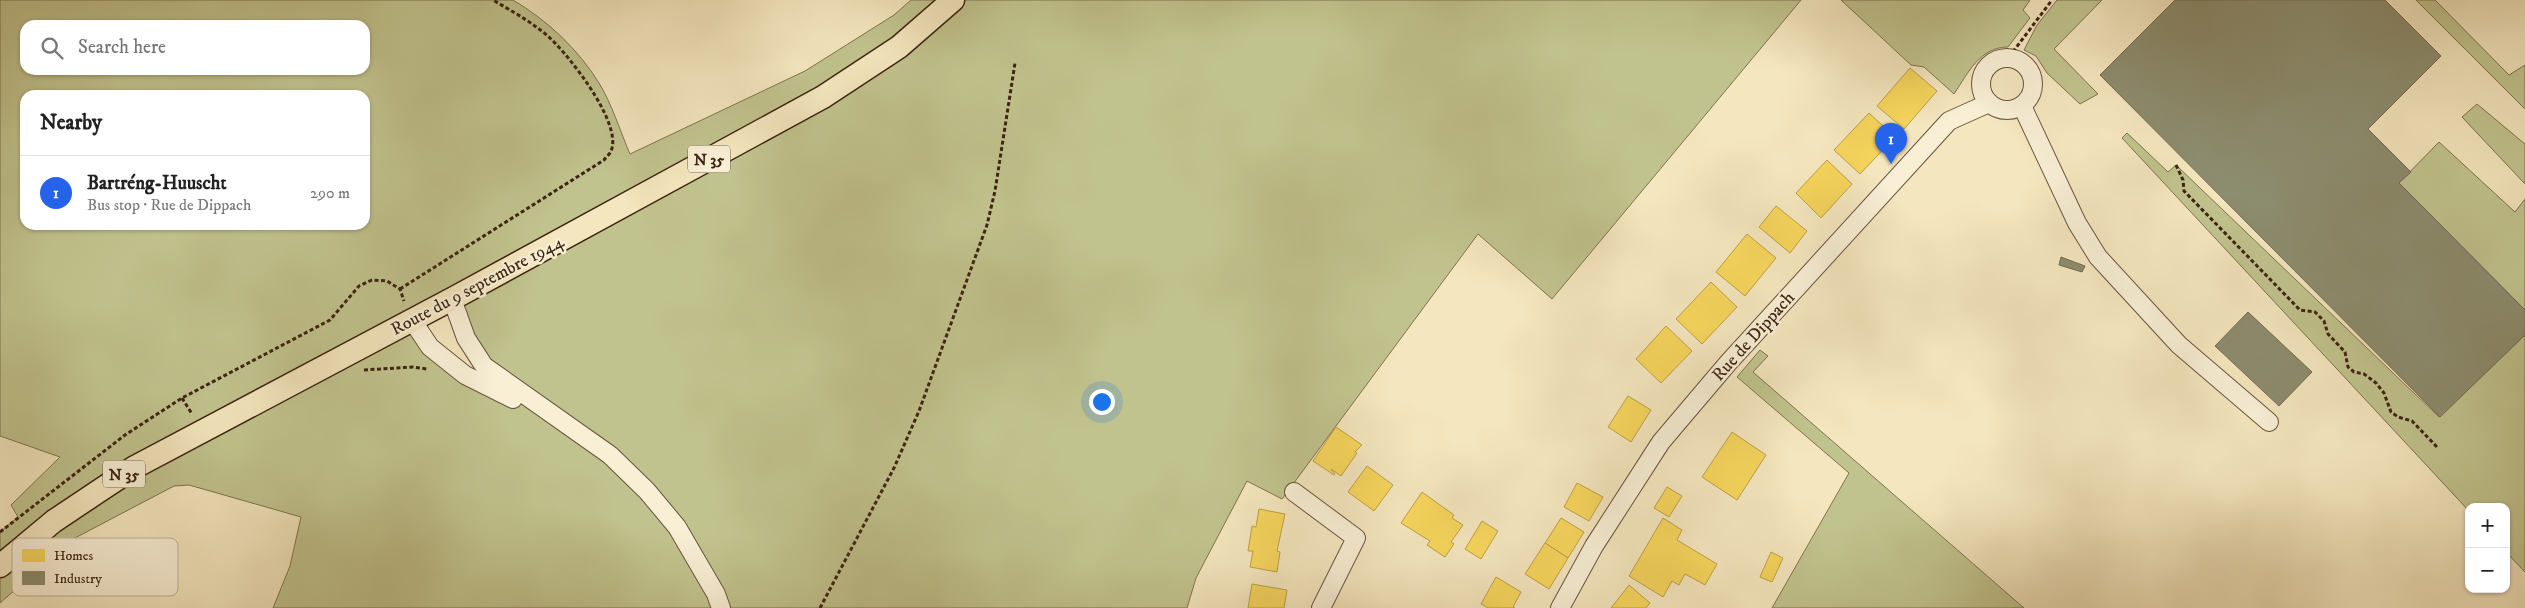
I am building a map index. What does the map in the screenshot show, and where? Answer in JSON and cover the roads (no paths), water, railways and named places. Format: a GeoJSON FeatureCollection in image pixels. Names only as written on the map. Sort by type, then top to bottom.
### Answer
{"type":"FeatureCollection","features":[{"type":"Feature","properties":{"kind":"main road","name":"Route du 9 septembre 1944"},"geometry":{"type":"LineString","coordinates":[[34,538],[54,521],[135,467],[452,299],[823,98],[898,47],[953,0]]}},
{"type":"Feature","properties":{"kind":"main road","name":"Route du 9 septembre 1944"},"geometry":{"type":"LineString","coordinates":[[0,566],[12,556]]}},
{"type":"Feature","properties":{"kind":"street"},"geometry":{"type":"LineString","coordinates":[[2009,57],[2026,65],[2032,75],[2034,84],[2032,93],[2022,106],[2004,110],[1989,103],[1981,86],[1984,71],[1990,64],[2000,58],[2009,57]]}},
{"type":"Feature","properties":{"kind":"street","name":"Rue de Dippach"},"geometry":{"type":"LineString","coordinates":[[1560,608],[1594,546],[1661,442],[1728,363],[1949,121],[1989,103]]}},
{"type":"Feature","properties":{"kind":"street"},"geometry":{"type":"LineString","coordinates":[[2022,106],[2077,223],[2098,257],[2179,345],[2269,422]]}},
{"type":"Feature","properties":{"kind":"street"},"geometry":{"type":"LineString","coordinates":[[452,299],[466,338],[484,366],[508,385],[564,421],[610,455],[647,491],[677,527],[716,594],[721,608]]}},
{"type":"Feature","properties":{"kind":"street"},"geometry":{"type":"LineString","coordinates":[[412,320],[430,347],[465,375],[564,421]]}},
{"type":"Feature","properties":{"kind":"street"},"geometry":{"type":"LineString","coordinates":[[1294,492],[1356,538],[1321,608]]}},
{"type":"Feature","properties":{"kind":"place","name":"Bartréng-Huuscht"},"geometry":{"type":"Point","coordinates":[1891,164]}}]}
